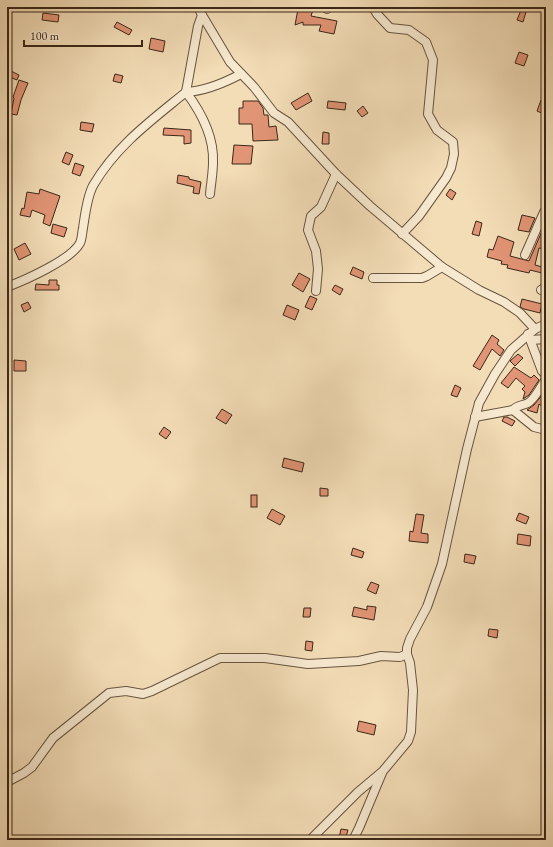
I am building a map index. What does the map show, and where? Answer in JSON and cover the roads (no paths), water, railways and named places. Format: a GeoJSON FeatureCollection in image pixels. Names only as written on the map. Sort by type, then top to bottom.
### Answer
{"type":"FeatureCollection","features":[{"type":"Feature","properties":{"kind":"street"},"geometry":{"type":"LineString","coordinates":[[198,7],[230,62],[254,87],[274,113],[288,122],[336,174],[370,206],[442,267],[479,290],[504,302],[520,313],[535,329]]}},
{"type":"Feature","properties":{"kind":"street"},"geometry":{"type":"LineString","coordinates":[[372,7],[390,28],[409,30],[426,42],[433,60],[428,114],[437,130],[453,142],[453,161],[446,178],[418,216],[402,234]]}},
{"type":"Feature","properties":{"kind":"street"},"geometry":{"type":"LineString","coordinates":[[202,15],[198,26],[186,92],[199,110],[212,149],[214,161],[210,194]]}},
{"type":"Feature","properties":{"kind":"street"},"geometry":{"type":"LineString","coordinates":[[7,287],[25,280],[49,267],[72,252],[80,243],[86,208],[92,186],[102,170],[136,132],[186,92],[196,92],[242,74]]}},
{"type":"Feature","properties":{"kind":"street"},"geometry":{"type":"LineString","coordinates":[[316,291],[318,269],[316,251],[308,230],[311,216],[321,207],[336,174]]}},
{"type":"Feature","properties":{"kind":"street"},"geometry":{"type":"LineString","coordinates":[[525,255],[546,210]]}},
{"type":"Feature","properties":{"kind":"street"},"geometry":{"type":"LineString","coordinates":[[372,278],[422,278],[442,267]]}},
{"type":"Feature","properties":{"kind":"street"},"geometry":{"type":"LineString","coordinates":[[310,840],[358,792],[383,771],[408,741],[411,732],[412,690],[410,663],[407,654],[410,639],[428,607],[442,564],[474,417],[479,403],[495,374],[511,350],[529,337],[535,329],[546,324]]}},
{"type":"Feature","properties":{"kind":"street"},"geometry":{"type":"LineString","coordinates":[[529,337],[546,339]]}},
{"type":"Feature","properties":{"kind":"street"},"geometry":{"type":"LineString","coordinates":[[529,337],[542,371],[546,374]]}},
{"type":"Feature","properties":{"kind":"street"},"geometry":{"type":"LineString","coordinates":[[474,417],[513,410],[516,407],[529,403],[546,379]]}},
{"type":"Feature","properties":{"kind":"street"},"geometry":{"type":"LineString","coordinates":[[513,410],[534,426],[546,430]]}},
{"type":"Feature","properties":{"kind":"street"},"geometry":{"type":"LineString","coordinates":[[7,782],[32,767],[54,738],[109,693],[126,691],[143,694],[220,658],[265,658],[308,664],[360,662],[381,656],[400,657],[407,654]]}},
{"type":"Feature","properties":{"kind":"street"},"geometry":{"type":"LineString","coordinates":[[353,840],[360,828],[383,771]]}}]}
